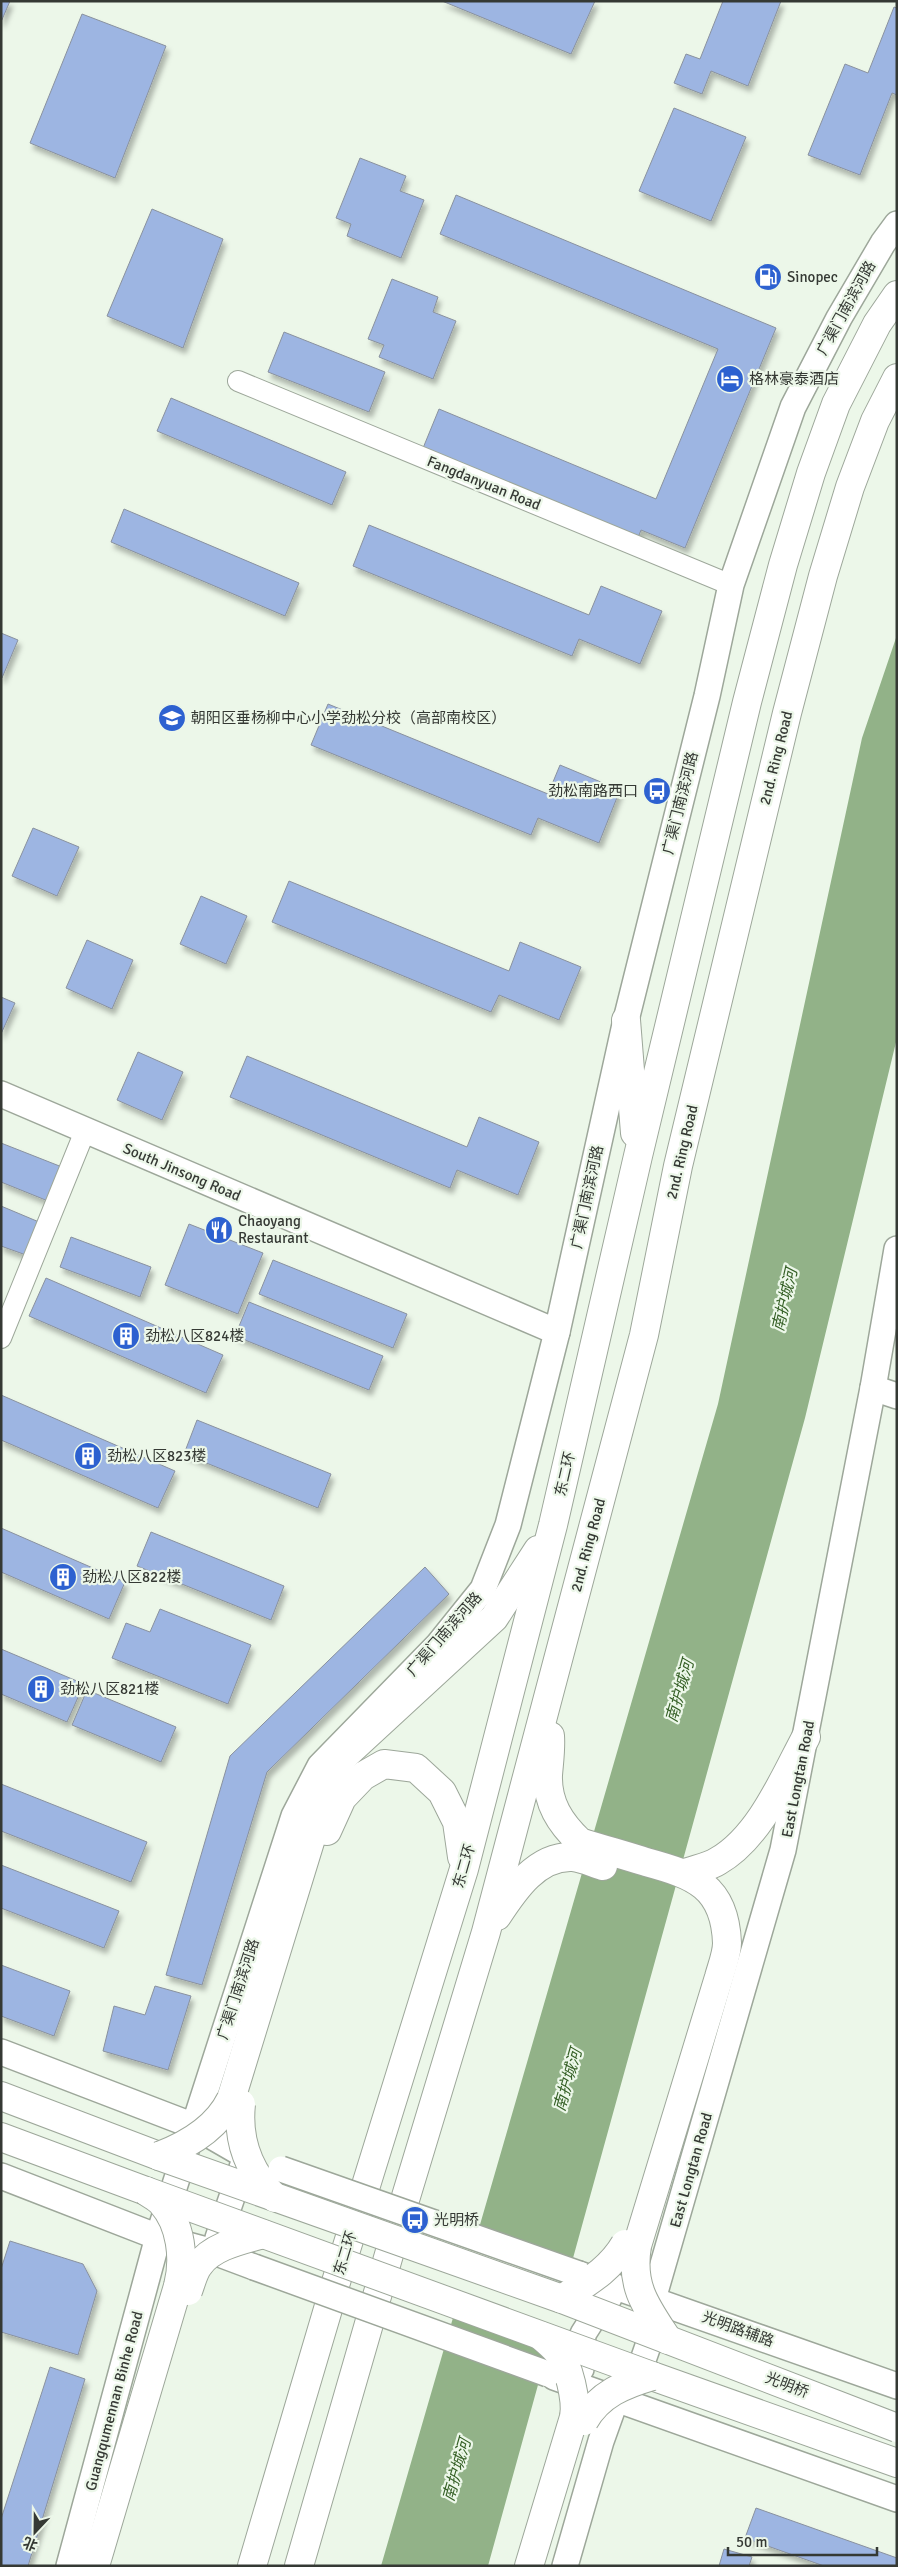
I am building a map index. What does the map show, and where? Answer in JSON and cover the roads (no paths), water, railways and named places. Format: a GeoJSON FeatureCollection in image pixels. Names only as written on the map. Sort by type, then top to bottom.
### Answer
{"type":"FeatureCollection","features":[{"type":"Feature","properties":{"kind":"main road"},"geometry":{"type":"LineString","coordinates":[[638,1156],[747,702],[783,565],[811,473],[836,404],[878,324],[897,295]]}},
{"type":"Feature","properties":{"kind":"main road","name":"2nd. Ring Road"},"geometry":{"type":"LineString","coordinates":[[486,1932],[644,1335],[680,1157],[787,712],[823,576],[850,487],[875,421],[897,378]]}},
{"type":"Feature","properties":{"kind":"main road"},"geometry":{"type":"LineString","coordinates":[[626,1020],[638,1156]]}},
{"type":"Feature","properties":{"kind":"main road","name":"东二环"},"geometry":{"type":"LineString","coordinates":[[252,2566],[336,2282],[464,1870],[553,1525],[638,1156]]}},
{"type":"Feature","properties":{"kind":"main road"},"geometry":{"type":"LineString","coordinates":[[275,2198],[260,2182],[250,2163],[239,2126],[236,2102],[328,1783],[342,1758],[494,1618],[553,1525]]}},
{"type":"Feature","properties":{"kind":"main road"},"geometry":{"type":"LineString","coordinates":[[546,1705],[550,1742],[548,1778],[550,1800],[577,1850]]}},
{"type":"Feature","properties":{"kind":"main road"},"geometry":{"type":"LineString","coordinates":[[682,1880],[717,1862],[737,1848],[768,1809],[806,1737]]}},
{"type":"Feature","properties":{"kind":"main road"},"geometry":{"type":"LineString","coordinates":[[159,2156],[177,2149],[199,2136],[236,2102],[326,1834],[342,1798],[364,1776],[384,1764],[416,1768],[442,1792],[457,1822],[464,1870]]}},
{"type":"Feature","properties":{"kind":"main road"},"geometry":{"type":"LineString","coordinates":[[300,2566],[401,2213],[486,1932],[526,1876],[541,1865],[577,1850],[682,1880],[701,1911],[708,1932],[708,1959],[631,2245],[643,2302],[668,2340]]}},
{"type":"Feature","properties":{"kind":"main road","name":"光明桥"},"geometry":{"type":"LineString","coordinates":[[1,2096],[275,2198],[562,2299],[897,2428]]}},
{"type":"Feature","properties":{"kind":"main road"},"geometry":{"type":"LineString","coordinates":[[1,2137],[541,2336],[897,2463]]}},
{"type":"Feature","properties":{"kind":"main road"},"geometry":{"type":"LineString","coordinates":[[108,2566],[183,2288],[176,2226],[162,2202],[146,2191]]}},
{"type":"Feature","properties":{"kind":"main road"},"geometry":{"type":"LineString","coordinates":[[95,2566],[183,2288],[198,2265],[207,2256],[232,2243],[263,2234]]}},
{"type":"Feature","properties":{"kind":"main road"},"geometry":{"type":"LineString","coordinates":[[562,2299],[602,2272],[631,2245]]}},
{"type":"Feature","properties":{"kind":"main road"},"geometry":{"type":"LineString","coordinates":[[541,2336],[560,2354],[572,2387],[579,2419],[541,2566]]}},
{"type":"Feature","properties":{"kind":"main road"},"geometry":{"type":"LineString","coordinates":[[529,2566],[579,2419],[611,2392],[628,2383],[652,2376]]}},
{"type":"Feature","properties":{"kind":"street","name":"广渠门南滨河路"},"geometry":{"type":"LineString","coordinates":[[158,2237],[294,1816],[320,1766],[438,1645],[483,1589],[508,1525],[557,1332],[626,1020],[705,705],[731,586],[793,407],[844,310],[883,243],[897,224]]}},
{"type":"Feature","properties":{"kind":"street","name":"Fangdanyuan Road"},"geometry":{"type":"LineString","coordinates":[[238,381],[731,586]]}},
{"type":"Feature","properties":{"kind":"street","name":"South Jinsong Road"},"geometry":{"type":"LineString","coordinates":[[1,1094],[557,1332]]}},
{"type":"Feature","properties":{"kind":"street"},"geometry":{"type":"LineString","coordinates":[[1,1338],[85,1131]]}},
{"type":"Feature","properties":{"kind":"street","name":"East Longtan Road"},"geometry":{"type":"LineString","coordinates":[[653,2298],[783,1850],[873,1388],[897,1249]]}},
{"type":"Feature","properties":{"kind":"street"},"geometry":{"type":"LineString","coordinates":[[873,1388],[897,1396]]}},
{"type":"Feature","properties":{"kind":"street"},"geometry":{"type":"LineString","coordinates":[[1,2052],[194,2126],[246,2156],[214,2252]]}},
{"type":"Feature","properties":{"kind":"street","name":"光明路辅路"},"geometry":{"type":"LineString","coordinates":[[246,2156],[579,2274],[653,2298],[897,2386]]}},
{"type":"Feature","properties":{"kind":"street"},"geometry":{"type":"LineString","coordinates":[[1,2176],[158,2237],[214,2252],[586,2389],[897,2499]]}},
{"type":"Feature","properties":{"kind":"street","name":"Guangqumennan Binhe Road"},"geometry":{"type":"LineString","coordinates":[[69,2566],[158,2237]]}},
{"type":"Feature","properties":{"kind":"street"},"geometry":{"type":"LineString","coordinates":[[586,2389],[580,2366],[583,2334],[604,2301],[624,2289]]}},
{"type":"Feature","properties":{"kind":"street"},"geometry":{"type":"LineString","coordinates":[[565,2566],[601,2441],[616,2399],[630,2388],[642,2363],[658,2318],[653,2298]]}},
{"type":"Feature","properties":{"kind":"water","name":"南护城河"},"geometry":{"type":"Polygon","coordinates":[[[897,635],[897,1038],[805,1418],[488,2566],[381,2566],[718,1404],[862,738],[897,635]]]}},
{"type":"Feature","properties":{"kind":"place","name":"Sinopec"},"geometry":{"type":"Point","coordinates":[768,277]}},
{"type":"Feature","properties":{"kind":"place","name":"格林豪泰酒店"},"geometry":{"type":"Point","coordinates":[730,379]}},
{"type":"Feature","properties":{"kind":"place","name":"朝阳区垂杨柳中心小学劲松分校（高部南校区）"},"geometry":{"type":"Point","coordinates":[172,718]}},
{"type":"Feature","properties":{"kind":"place","name":"劲松南路西口"},"geometry":{"type":"Point","coordinates":[657,791]}},
{"type":"Feature","properties":{"kind":"place","name":"Chaoyang Restaurant"},"geometry":{"type":"Point","coordinates":[219,1230]}},
{"type":"Feature","properties":{"kind":"place","name":"劲松八区824楼"},"geometry":{"type":"Point","coordinates":[126,1336]}},
{"type":"Feature","properties":{"kind":"place","name":"劲松八区823楼"},"geometry":{"type":"Point","coordinates":[88,1456]}},
{"type":"Feature","properties":{"kind":"place","name":"劲松八区822楼"},"geometry":{"type":"Point","coordinates":[63,1577]}},
{"type":"Feature","properties":{"kind":"place","name":"劲松八区821楼"},"geometry":{"type":"Point","coordinates":[41,1689]}},
{"type":"Feature","properties":{"kind":"place","name":"光明桥"},"geometry":{"type":"Point","coordinates":[415,2220]}}]}
